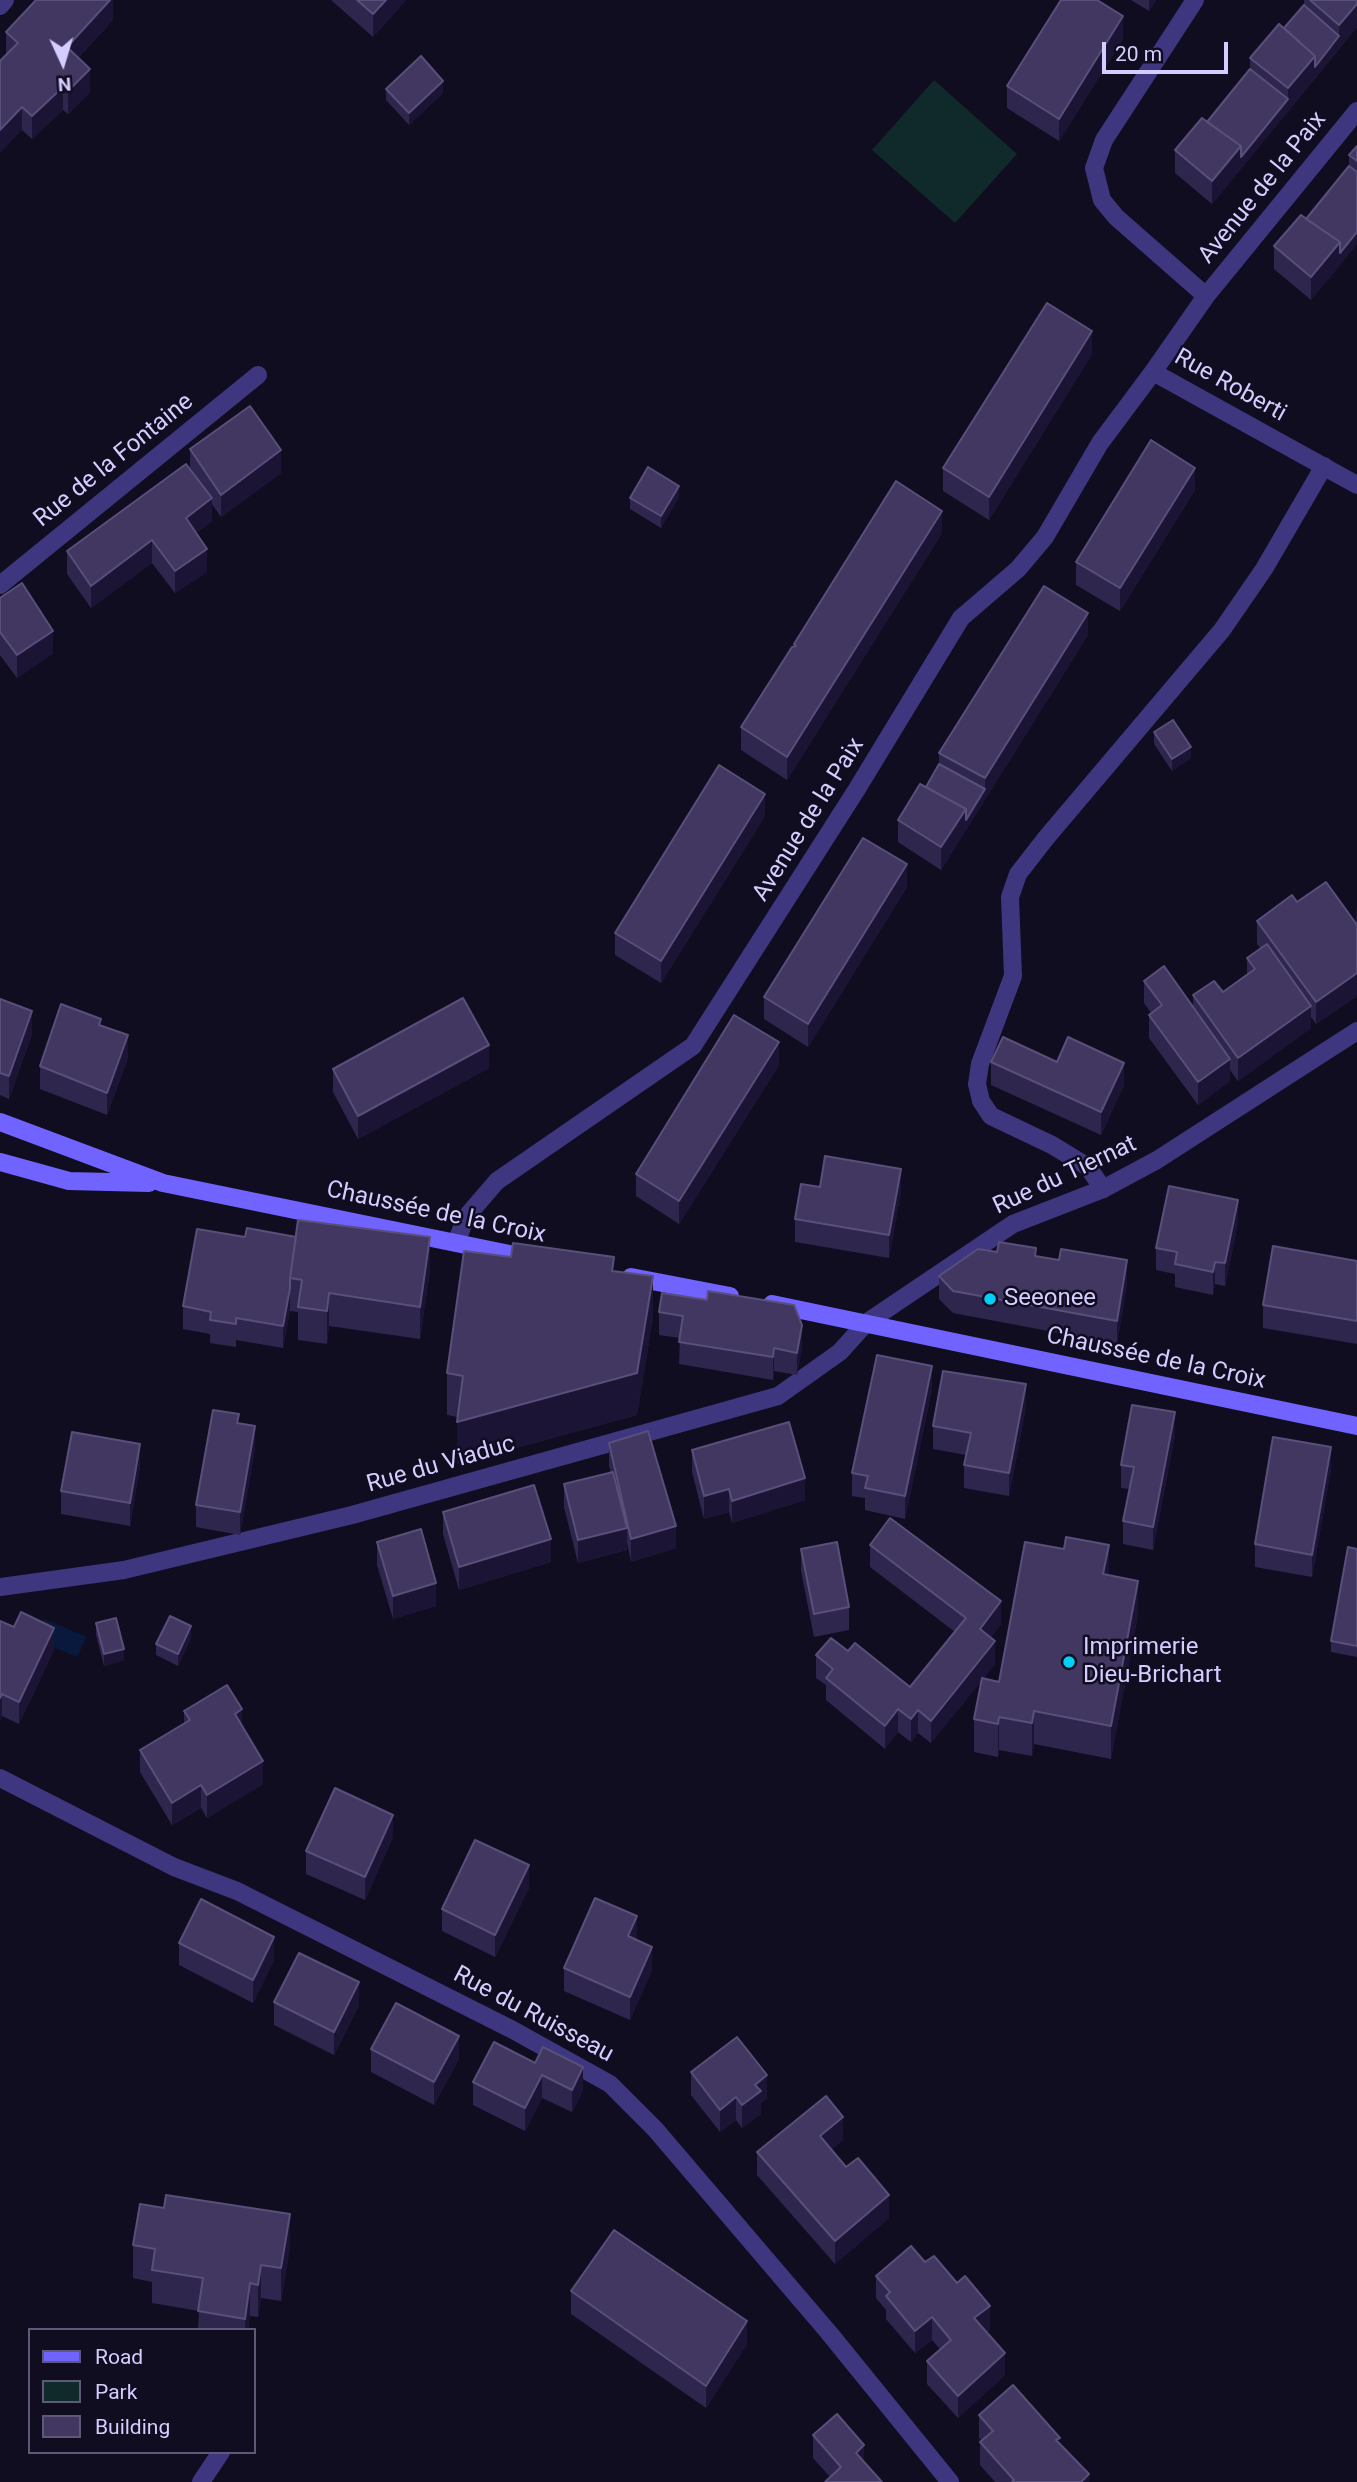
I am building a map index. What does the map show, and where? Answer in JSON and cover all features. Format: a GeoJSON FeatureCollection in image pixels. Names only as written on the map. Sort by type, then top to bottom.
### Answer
{"type":"FeatureCollection","features":[{"type":"Feature","properties":{"kind":"main road","name":"Chaussée de la Croix"},"geometry":{"type":"LineString","coordinates":[[0,1122],[163,1183]]}},
{"type":"Feature","properties":{"kind":"main road","name":"Chaussée de la Croix"},"geometry":{"type":"LineString","coordinates":[[0,1162],[69,1181],[163,1183],[388,1226],[557,1263]]}},
{"type":"Feature","properties":{"kind":"main road","name":"Chaussée de la Croix"},"geometry":{"type":"LineString","coordinates":[[612,1273],[866,1323],[1357,1426]]}},
{"type":"Feature","properties":{"kind":"street"},"geometry":{"type":"LineString","coordinates":[[0,6],[5,0]]}},
{"type":"Feature","properties":{"kind":"street"},"geometry":{"type":"LineString","coordinates":[[1195,0],[1104,140],[1094,168],[1102,200],[1116,217],[1206,296]]}},
{"type":"Feature","properties":{"kind":"street","name":"Avenue de la Paix"},"geometry":{"type":"LineString","coordinates":[[1206,296],[1357,111]]}},
{"type":"Feature","properties":{"kind":"street","name":"Rue Roberti"},"geometry":{"type":"LineString","coordinates":[[1206,296],[1153,372],[1357,485]]}},
{"type":"Feature","properties":{"kind":"street","name":"Avenue de la Paix"},"geometry":{"type":"LineString","coordinates":[[456,1243],[466,1217],[497,1181],[693,1046],[835,825],[961,618],[1018,569],[1045,537],[1100,443],[1153,372]]}},
{"type":"Feature","properties":{"kind":"street","name":"Rue de la Fontaine"},"geometry":{"type":"LineString","coordinates":[[0,585],[258,376]]}},
{"type":"Feature","properties":{"kind":"street"},"geometry":{"type":"LineString","coordinates":[[1103,1189],[1088,1167],[1052,1145],[990,1116],[981,1101],[977,1084],[980,1063],[1013,976],[1010,897],[1018,874],[1046,838],[1222,630],[1264,569],[1324,466]]}},
{"type":"Feature","properties":{"kind":"street","name":"Rue du Tiernat"},"geometry":{"type":"LineString","coordinates":[[866,1323],[1013,1224],[1103,1189],[1157,1160],[1357,1031]]}},
{"type":"Feature","properties":{"kind":"street","name":"Rue du Viaduc"},"geometry":{"type":"LineString","coordinates":[[0,1587],[124,1570],[338,1518],[778,1396],[840,1352],[866,1323]]}},
{"type":"Feature","properties":{"kind":"street","name":"Rue du Ruisseau"},"geometry":{"type":"LineString","coordinates":[[0,1778],[174,1867],[237,1891],[572,2059],[610,2084],[655,2129],[830,2334],[950,2482]]}},
{"type":"Feature","properties":{"kind":"street"},"geometry":{"type":"LineString","coordinates":[[201,2482],[220,2454]]}},
{"type":"Feature","properties":{"kind":"green space"},"geometry":{"type":"Polygon","coordinates":[[[934,80],[1017,154],[955,223],[872,150],[934,80]]]}},
{"type":"Feature","properties":{"kind":"water"},"geometry":{"type":"Polygon","coordinates":[[[44,1619],[87,1637],[77,1657],[35,1639],[44,1619]]]}},
{"type":"Feature","properties":{"kind":"building"},"geometry":{"type":"Polygon","coordinates":[[[36,0],[110,0],[67,47],[90,69],[68,91],[63,87],[32,116],[22,107],[0,130],[0,61],[18,43],[6,32],[36,0]]]}},
{"type":"Feature","properties":{"kind":"building"},"geometry":{"type":"Polygon","coordinates":[[[357,0],[386,0],[373,14],[357,0]]]}},
{"type":"Feature","properties":{"kind":"building"},"geometry":{"type":"Polygon","coordinates":[[[1061,0],[1097,0],[1123,16],[1059,119],[1007,86],[1061,0]]]}},
{"type":"Feature","properties":{"kind":"building"},"geometry":{"type":"Polygon","coordinates":[[[1310,0],[1357,0],[1357,4],[1339,25],[1310,0]]]}},
{"type":"Feature","properties":{"kind":"building"},"geometry":{"type":"Polygon","coordinates":[[[1304,5],[1339,36],[1315,67],[1315,56],[1284,28],[1304,5]]]}},
{"type":"Feature","properties":{"kind":"building"},"geometry":{"type":"Polygon","coordinates":[[[1279,24],[1315,56],[1288,88],[1250,58],[1279,24]]]}},
{"type":"Feature","properties":{"kind":"building"},"geometry":{"type":"Polygon","coordinates":[[[421,56],[443,81],[409,113],[386,89],[421,56]]]}},
{"type":"Feature","properties":{"kind":"building"},"geometry":{"type":"Polygon","coordinates":[[[1250,69],[1288,99],[1241,157],[1241,146],[1207,122],[1250,69]]]}},
{"type":"Feature","properties":{"kind":"building"},"geometry":{"type":"Polygon","coordinates":[[[1202,118],[1241,146],[1212,181],[1175,150],[1202,118]]]}},
{"type":"Feature","properties":{"kind":"building"},"geometry":{"type":"Polygon","coordinates":[[[1357,146],[1357,161],[1349,155],[1357,146]]]}},
{"type":"Feature","properties":{"kind":"building"},"geometry":{"type":"Polygon","coordinates":[[[1349,166],[1357,172],[1357,232],[1340,253],[1340,242],[1306,219],[1349,166]]]}},
{"type":"Feature","properties":{"kind":"building"},"geometry":{"type":"Polygon","coordinates":[[[1301,215],[1340,242],[1311,277],[1274,246],[1301,215]]]}},
{"type":"Feature","properties":{"kind":"building"},"geometry":{"type":"Polygon","coordinates":[[[1047,303],[1092,331],[989,497],[943,468],[1047,303]]]}},
{"type":"Feature","properties":{"kind":"building"},"geometry":{"type":"Polygon","coordinates":[[[250,406],[281,450],[221,495],[190,449],[250,406]]]}},
{"type":"Feature","properties":{"kind":"building"},"geometry":{"type":"Polygon","coordinates":[[[1151,440],[1195,468],[1120,588],[1076,562],[1151,440]]]}},
{"type":"Feature","properties":{"kind":"building"},"geometry":{"type":"Polygon","coordinates":[[[186,464],[212,498],[186,518],[207,549],[175,571],[152,540],[91,586],[67,551],[186,464]]]}},
{"type":"Feature","properties":{"kind":"building"},"geometry":{"type":"Polygon","coordinates":[[[648,467],[679,486],[661,516],[630,498],[648,467]]]}},
{"type":"Feature","properties":{"kind":"building"},"geometry":{"type":"Polygon","coordinates":[[[896,481],[942,511],[787,757],[741,727],[792,647],[796,646],[794,644],[896,481]]]}},
{"type":"Feature","properties":{"kind":"building"},"geometry":{"type":"Polygon","coordinates":[[[22,583],[53,631],[17,655],[0,632],[0,598],[22,583]]]}},
{"type":"Feature","properties":{"kind":"building"},"geometry":{"type":"Polygon","coordinates":[[[1044,586],[1088,613],[985,778],[939,753],[1044,586]]]}},
{"type":"Feature","properties":{"kind":"building"},"geometry":{"type":"Polygon","coordinates":[[[1173,720],[1191,747],[1172,759],[1154,732],[1173,720]]]}},
{"type":"Feature","properties":{"kind":"building"},"geometry":{"type":"Polygon","coordinates":[[[939,764],[985,789],[966,820],[966,809],[926,787],[939,764]]]}},
{"type":"Feature","properties":{"kind":"building"},"geometry":{"type":"Polygon","coordinates":[[[719,765],[765,794],[661,961],[615,933],[719,765]]]}},
{"type":"Feature","properties":{"kind":"building"},"geometry":{"type":"Polygon","coordinates":[[[920,784],[966,809],[941,847],[898,820],[920,784]]]}},
{"type":"Feature","properties":{"kind":"building"},"geometry":{"type":"Polygon","coordinates":[[[863,838],[907,864],[808,1024],[764,997],[863,838]]]}},
{"type":"Feature","properties":{"kind":"building"},"geometry":{"type":"Polygon","coordinates":[[[1326,882],[1357,925],[1357,973],[1316,1002],[1257,921],[1292,895],[1297,902],[1326,882]]]}},
{"type":"Feature","properties":{"kind":"building"},"geometry":{"type":"Polygon","coordinates":[[[1267,944],[1311,1006],[1238,1058],[1193,995],[1214,981],[1223,992],[1255,969],[1247,958],[1267,944]]]}},
{"type":"Feature","properties":{"kind":"building"},"geometry":{"type":"Polygon","coordinates":[[[1164,966],[1230,1059],[1198,1082],[1149,1015],[1162,1005],[1144,981],[1164,966]]]}},
{"type":"Feature","properties":{"kind":"building"},"geometry":{"type":"Polygon","coordinates":[[[463,998],[489,1045],[358,1116],[333,1069],[463,998]]]}},
{"type":"Feature","properties":{"kind":"building"},"geometry":{"type":"Polygon","coordinates":[[[0,999],[32,1011],[9,1076],[0,1073],[0,999]]]}},
{"type":"Feature","properties":{"kind":"building"},"geometry":{"type":"Polygon","coordinates":[[[61,1004],[101,1019],[99,1025],[128,1035],[107,1093],[40,1066],[61,1004]]]}},
{"type":"Feature","properties":{"kind":"building"},"geometry":{"type":"Polygon","coordinates":[[[734,1015],[779,1042],[679,1201],[636,1174],[734,1015]]]}},
{"type":"Feature","properties":{"kind":"building"},"geometry":{"type":"Polygon","coordinates":[[[1003,1037],[1057,1062],[1068,1037],[1124,1063],[1101,1112],[991,1062],[1003,1037]]]}},
{"type":"Feature","properties":{"kind":"building"},"geometry":{"type":"Polygon","coordinates":[[[825,1156],[901,1169],[889,1235],[795,1219],[801,1184],[820,1187],[825,1156]]]}},
{"type":"Feature","properties":{"kind":"building"},"geometry":{"type":"Polygon","coordinates":[[[1169,1186],[1238,1200],[1225,1263],[1215,1262],[1213,1272],[1175,1264],[1177,1252],[1156,1248],[1169,1186]]]}},
{"type":"Feature","properties":{"kind":"building"},"geometry":{"type":"Polygon","coordinates":[[[298,1220],[430,1237],[420,1307],[329,1293],[327,1311],[298,1307],[302,1280],[290,1278],[298,1220]]]}},
{"type":"Feature","properties":{"kind":"building"},"geometry":{"type":"Polygon","coordinates":[[[247,1228],[296,1237],[283,1326],[236,1318],[236,1324],[210,1320],[211,1312],[183,1306],[197,1229],[245,1237],[247,1228]]]}},
{"type":"Feature","properties":{"kind":"building"},"geometry":{"type":"Polygon","coordinates":[[[999,1242],[1036,1248],[1035,1256],[1059,1260],[1061,1249],[1127,1260],[1117,1321],[953,1291],[939,1276],[978,1249],[997,1252],[999,1242]]]}},
{"type":"Feature","properties":{"kind":"building"},"geometry":{"type":"Polygon","coordinates":[[[513,1243],[614,1257],[612,1271],[653,1276],[637,1373],[457,1422],[463,1376],[447,1373],[464,1251],[511,1257],[513,1243]]]}},
{"type":"Feature","properties":{"kind":"building"},"geometry":{"type":"Polygon","coordinates":[[[1273,1246],[1357,1261],[1357,1321],[1263,1305],[1273,1246]]]}},
{"type":"Feature","properties":{"kind":"building"},"geometry":{"type":"Polygon","coordinates":[[[708,1291],[794,1305],[802,1325],[797,1353],[774,1348],[773,1357],[679,1342],[683,1316],[659,1312],[662,1293],[707,1300],[708,1291]]]}},
{"type":"Feature","properties":{"kind":"building"},"geometry":{"type":"Polygon","coordinates":[[[877,1355],[932,1366],[905,1496],[865,1488],[868,1476],[852,1473],[877,1355]]]}},
{"type":"Feature","properties":{"kind":"building"},"geometry":{"type":"Polygon","coordinates":[[[943,1371],[1026,1384],[1009,1473],[964,1465],[971,1433],[933,1426],[943,1371]]]}},
{"type":"Feature","properties":{"kind":"building"},"geometry":{"type":"Polygon","coordinates":[[[1132,1405],[1175,1412],[1153,1527],[1123,1521],[1134,1467],[1121,1465],[1132,1405]]]}},
{"type":"Feature","properties":{"kind":"building"},"geometry":{"type":"Polygon","coordinates":[[[213,1410],[239,1414],[237,1423],[255,1426],[240,1512],[196,1505],[213,1410]]]}},
{"type":"Feature","properties":{"kind":"building"},"geometry":{"type":"Polygon","coordinates":[[[789,1422],[805,1478],[732,1501],[729,1489],[704,1496],[692,1450],[789,1422]]]}},
{"type":"Feature","properties":{"kind":"building"},"geometry":{"type":"Polygon","coordinates":[[[648,1431],[676,1526],[631,1539],[609,1443],[648,1431]]]}},
{"type":"Feature","properties":{"kind":"building"},"geometry":{"type":"Polygon","coordinates":[[[72,1432],[140,1444],[130,1503],[61,1491],[72,1432]]]}},
{"type":"Feature","properties":{"kind":"building"},"geometry":{"type":"Polygon","coordinates":[[[1273,1437],[1331,1447],[1312,1555],[1255,1544],[1273,1437]]]}},
{"type":"Feature","properties":{"kind":"building"},"geometry":{"type":"Polygon","coordinates":[[[613,1472],[627,1528],[578,1540],[564,1484],[613,1472]]]}},
{"type":"Feature","properties":{"kind":"building"},"geometry":{"type":"Polygon","coordinates":[[[534,1485],[551,1539],[459,1567],[443,1512],[534,1485]]]}},
{"type":"Feature","properties":{"kind":"building"},"geometry":{"type":"Polygon","coordinates":[[[890,1518],[1001,1601],[980,1629],[995,1641],[931,1721],[918,1710],[911,1719],[898,1709],[885,1726],[826,1678],[833,1669],[816,1655],[831,1638],[848,1651],[855,1643],[910,1687],[966,1618],[870,1545],[890,1518]]]}},
{"type":"Feature","properties":{"kind":"building"},"geometry":{"type":"Polygon","coordinates":[[[421,1529],[436,1583],[393,1596],[377,1542],[421,1529]]]}},
{"type":"Feature","properties":{"kind":"building","name":"Imprimerie Dieu-Brichart"},"geometry":{"type":"Polygon","coordinates":[[[1066,1537],[1109,1545],[1103,1574],[1138,1581],[1111,1726],[1034,1711],[1032,1723],[999,1717],[998,1724],[974,1719],[982,1678],[999,1682],[1025,1542],[1064,1549],[1066,1537]]]}},
{"type":"Feature","properties":{"kind":"building"},"geometry":{"type":"Polygon","coordinates":[[[837,1542],[849,1607],[814,1614],[801,1549],[837,1542]]]}},
{"type":"Feature","properties":{"kind":"building"},"geometry":{"type":"Polygon","coordinates":[[[1348,1547],[1357,1549],[1357,1646],[1331,1641],[1348,1547]]]}},
{"type":"Feature","properties":{"kind":"building"},"geometry":{"type":"Polygon","coordinates":[[[21,1612],[54,1628],[19,1702],[2,1694],[0,1698],[0,1621],[14,1627],[21,1612]]]}},
{"type":"Feature","properties":{"kind":"building"},"geometry":{"type":"Polygon","coordinates":[[[170,1616],[191,1626],[178,1654],[156,1644],[170,1616]]]}},
{"type":"Feature","properties":{"kind":"building"},"geometry":{"type":"Polygon","coordinates":[[[116,1618],[124,1649],[104,1654],[96,1623],[116,1618]]]}},
{"type":"Feature","properties":{"kind":"building"},"geometry":{"type":"Polygon","coordinates":[[[227,1685],[242,1709],[235,1714],[263,1761],[207,1795],[201,1785],[172,1803],[140,1750],[190,1720],[184,1711],[227,1685]]]}},
{"type":"Feature","properties":{"kind":"building"},"geometry":{"type":"Polygon","coordinates":[[[335,1788],[393,1815],[365,1877],[306,1851],[335,1788]]]}},
{"type":"Feature","properties":{"kind":"building"},"geometry":{"type":"Polygon","coordinates":[[[475,1840],[529,1865],[495,1935],[442,1909],[475,1840]]]}},
{"type":"Feature","properties":{"kind":"building"},"geometry":{"type":"Polygon","coordinates":[[[595,1898],[637,1916],[628,1936],[652,1947],[630,1997],[564,1968],[595,1898]]]}},
{"type":"Feature","properties":{"kind":"building"},"geometry":{"type":"Polygon","coordinates":[[[201,1899],[274,1937],[253,1980],[179,1943],[201,1899]]]}},
{"type":"Feature","properties":{"kind":"building"},"geometry":{"type":"Polygon","coordinates":[[[299,1953],[359,1982],[334,2032],[274,2002],[299,1953]]]}},
{"type":"Feature","properties":{"kind":"building"},"geometry":{"type":"Polygon","coordinates":[[[396,2003],[459,2036],[434,2082],[371,2049],[396,2003]]]}},
{"type":"Feature","properties":{"kind":"building"},"geometry":{"type":"Polygon","coordinates":[[[737,2037],[767,2075],[755,2085],[761,2091],[742,2105],[736,2097],[720,2110],[691,2072],[737,2037]]]}},
{"type":"Feature","properties":{"kind":"building"},"geometry":{"type":"Polygon","coordinates":[[[494,2042],[535,2063],[543,2047],[583,2067],[572,2090],[542,2075],[525,2108],[473,2082],[494,2042]]]}},
{"type":"Feature","properties":{"kind":"building"},"geometry":{"type":"Polygon","coordinates":[[[826,2096],[843,2117],[820,2136],[846,2167],[858,2158],[889,2195],[835,2241],[757,2152],[826,2096]]]}},
{"type":"Feature","properties":{"kind":"building"},"geometry":{"type":"Polygon","coordinates":[[[166,2195],[290,2214],[281,2268],[261,2265],[258,2285],[250,2283],[245,2319],[198,2311],[203,2278],[152,2270],[155,2249],[133,2245],[140,2204],[164,2208],[166,2195]]]}},
{"type":"Feature","properties":{"kind":"building"},"geometry":{"type":"Polygon","coordinates":[[[614,2230],[747,2321],[706,2386],[571,2291],[614,2230]]]}},
{"type":"Feature","properties":{"kind":"building"},"geometry":{"type":"Polygon","coordinates":[[[911,2246],[925,2262],[934,2256],[957,2283],[965,2276],[990,2306],[974,2318],[1005,2353],[958,2396],[927,2361],[951,2340],[932,2317],[915,2331],[886,2296],[890,2292],[876,2276],[911,2246]]]}},
{"type":"Feature","properties":{"kind":"building"},"geometry":{"type":"Polygon","coordinates":[[[1013,2385],[1060,2438],[1056,2440],[1089,2474],[1081,2482],[1012,2482],[1014,2480],[980,2442],[993,2431],[979,2415],[1013,2385]]]}},
{"type":"Feature","properties":{"kind":"building"},"geometry":{"type":"Polygon","coordinates":[[[837,2414],[864,2445],[856,2453],[882,2482],[825,2482],[841,2467],[813,2435],[837,2414]]]}},
{"type":"Feature","properties":{"kind":"place","name":"Seeonee"},"geometry":{"type":"Point","coordinates":[990,1299]}},
{"type":"Feature","properties":{"kind":"place","name":"Imprimerie Dieu-Brichart"},"geometry":{"type":"Point","coordinates":[1069,1662]}}]}
